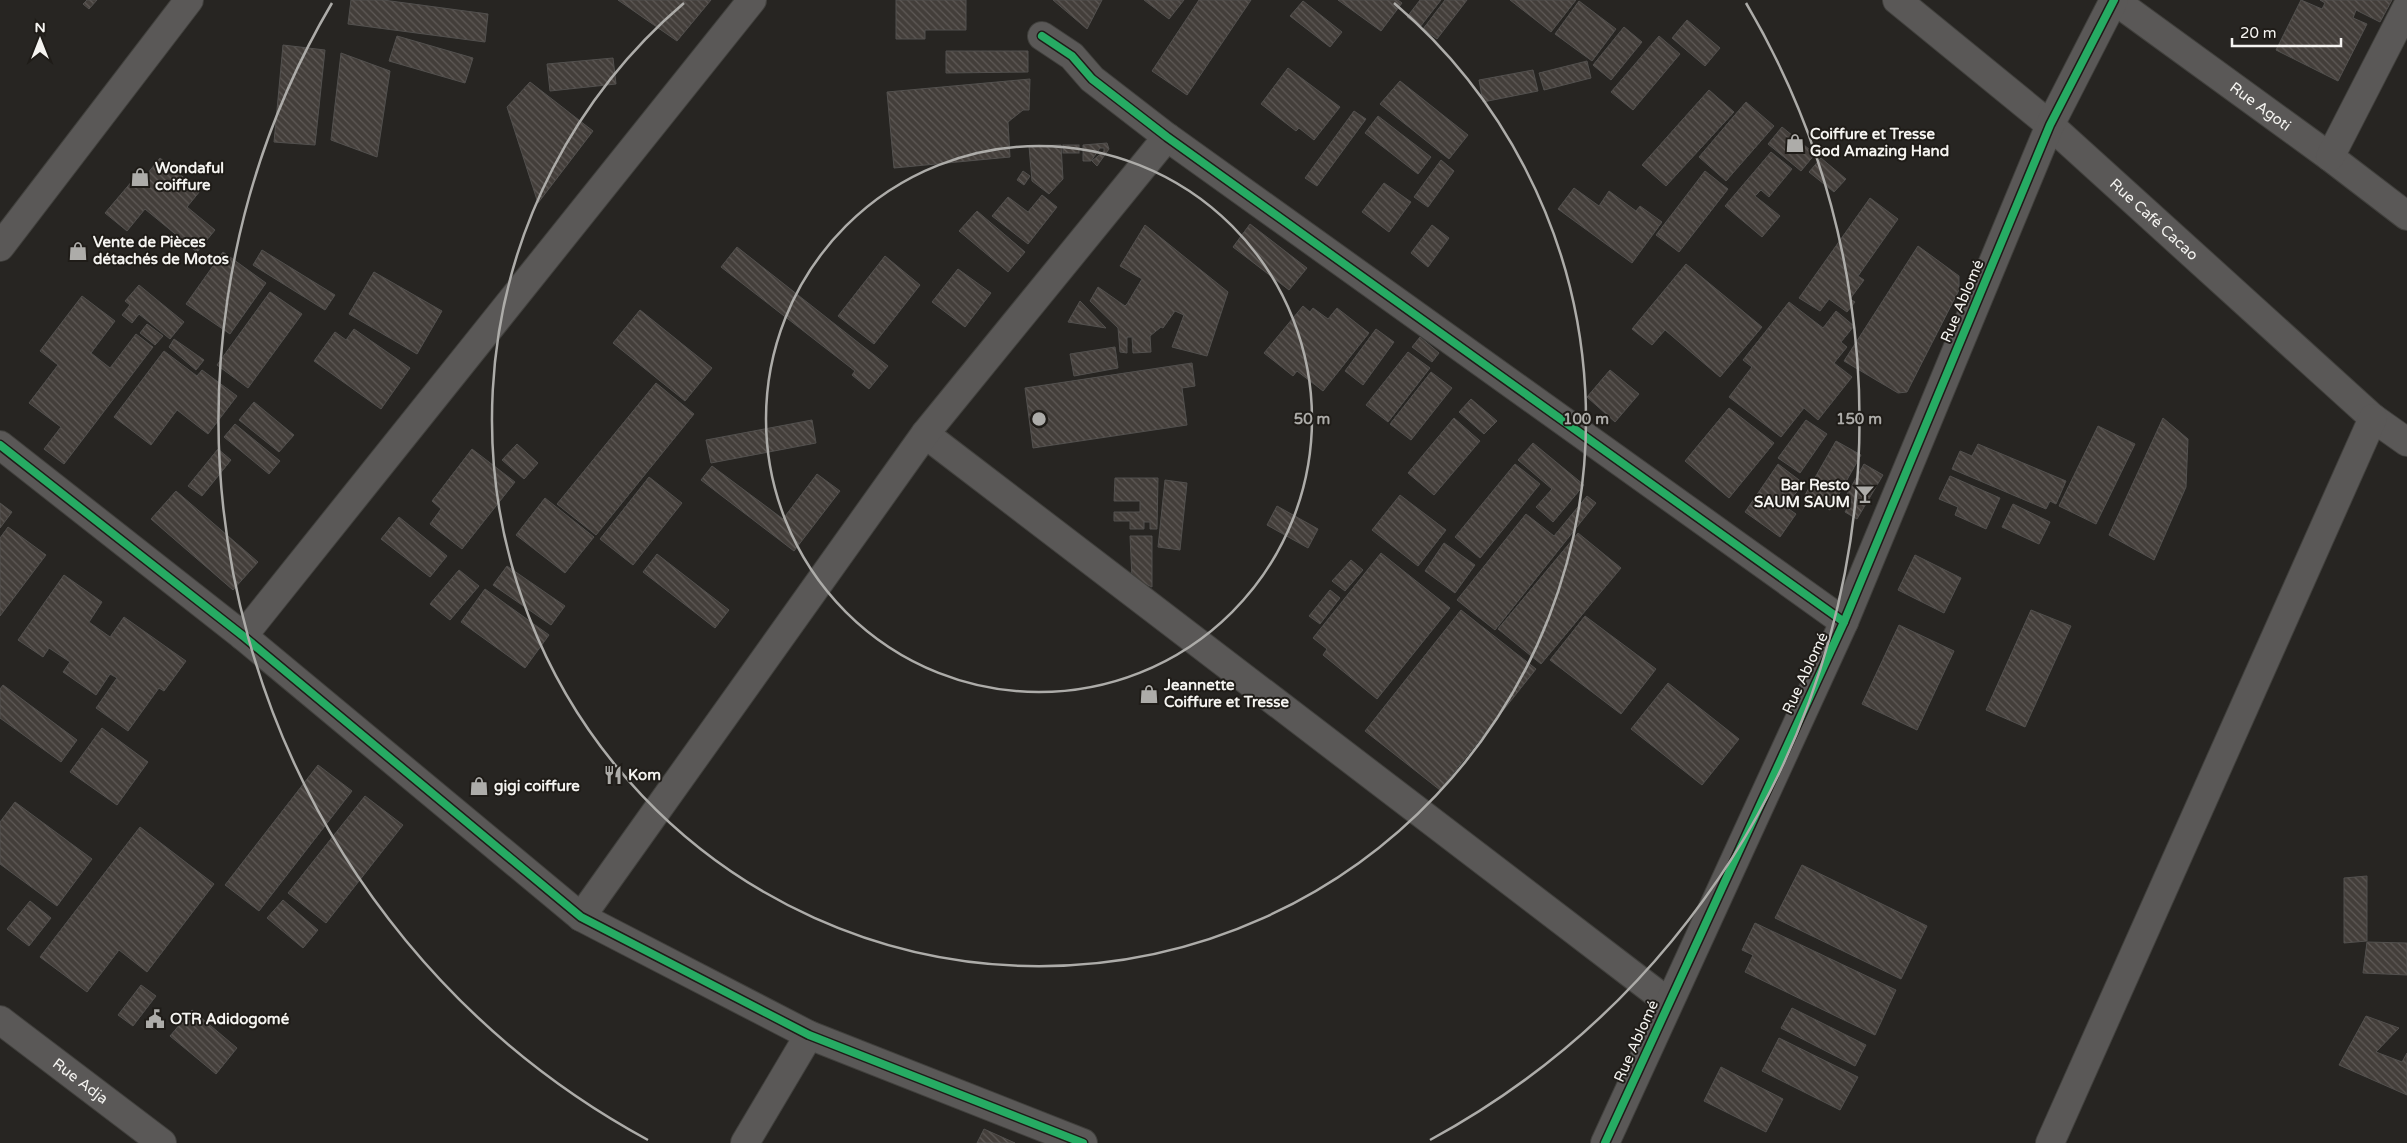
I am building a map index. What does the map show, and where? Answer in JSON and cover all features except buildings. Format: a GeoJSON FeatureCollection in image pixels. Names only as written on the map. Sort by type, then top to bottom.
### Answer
{"type":"FeatureCollection","features":[{"type":"Feature","properties":{"kind":"street"},"geometry":{"type":"LineString","coordinates":[[0,247],[189,0]]}},
{"type":"Feature","properties":{"kind":"street"},"geometry":{"type":"LineString","coordinates":[[244,636],[752,0]]}},
{"type":"Feature","properties":{"kind":"street","name":"Rue Café Cacao"},"geometry":{"type":"LineString","coordinates":[[1897,0],[2050,125],[2373,418],[2407,442]]}},
{"type":"Feature","properties":{"kind":"street","name":"Rue Ablomé"},"geometry":{"type":"LineString","coordinates":[[1605,1143],[1668,1002],[1844,622],[2050,125],[2114,0]]}},
{"type":"Feature","properties":{"kind":"street","name":"Rue Agoti"},"geometry":{"type":"LineString","coordinates":[[2114,0],[2330,157],[2407,216]]}},
{"type":"Feature","properties":{"kind":"street"},"geometry":{"type":"LineString","coordinates":[[2330,157],[2407,7]]}},
{"type":"Feature","properties":{"kind":"street"},"geometry":{"type":"LineString","coordinates":[[1042,36],[1072,56],[1092,79],[1167,137],[1844,622]]}},
{"type":"Feature","properties":{"kind":"street"},"geometry":{"type":"LineString","coordinates":[[581,917],[925,434],[1167,137]]}},
{"type":"Feature","properties":{"kind":"street"},"geometry":{"type":"LineString","coordinates":[[2050,1143],[2373,418]]}},
{"type":"Feature","properties":{"kind":"street"},"geometry":{"type":"LineString","coordinates":[[925,434],[1668,1002]]}},
{"type":"Feature","properties":{"kind":"street"},"geometry":{"type":"LineString","coordinates":[[0,445],[244,636],[581,917],[809,1034],[1083,1143]]}},
{"type":"Feature","properties":{"kind":"street","name":"Rue Adja"},"geometry":{"type":"LineString","coordinates":[[0,1020],[162,1143]]}},
{"type":"Feature","properties":{"kind":"street"},"geometry":{"type":"LineString","coordinates":[[745,1143],[809,1034]]}},
{"type":"Feature","properties":{"kind":"cycle path"},"geometry":{"type":"LineString","coordinates":[[1605,1143],[1844,622],[2050,125],[2114,0]]}},
{"type":"Feature","properties":{"kind":"cycle path"},"geometry":{"type":"LineString","coordinates":[[1042,36],[1072,56],[1092,79],[1167,137],[1844,622]]}},
{"type":"Feature","properties":{"kind":"cycle path"},"geometry":{"type":"LineString","coordinates":[[0,445],[243,636],[581,917],[809,1035],[1083,1143]]}},
{"type":"Feature","properties":{"kind":"place","name":"Coiffure et Tresse God Amazing Hand"},"geometry":{"type":"Point","coordinates":[1795,143]}},
{"type":"Feature","properties":{"kind":"place","name":"Wondaful coiffure"},"geometry":{"type":"Point","coordinates":[140,177]}},
{"type":"Feature","properties":{"kind":"place","name":"Vente de Pièces détachés de Motos"},"geometry":{"type":"Point","coordinates":[78,251]}},
{"type":"Feature","properties":{"kind":"place","name":"Bar Resto SAUM SAUM"},"geometry":{"type":"Point","coordinates":[1865,494]}},
{"type":"Feature","properties":{"kind":"place","name":"Jeannette Coiffure et Tresse"},"geometry":{"type":"Point","coordinates":[1149,694]}},
{"type":"Feature","properties":{"kind":"place","name":"Kom"},"geometry":{"type":"Point","coordinates":[613,775]}},
{"type":"Feature","properties":{"kind":"place","name":"gigi coiffure"},"geometry":{"type":"Point","coordinates":[479,786]}},
{"type":"Feature","properties":{"kind":"place","name":"OTR Adidogomé"},"geometry":{"type":"Point","coordinates":[155,1019]}}]}
